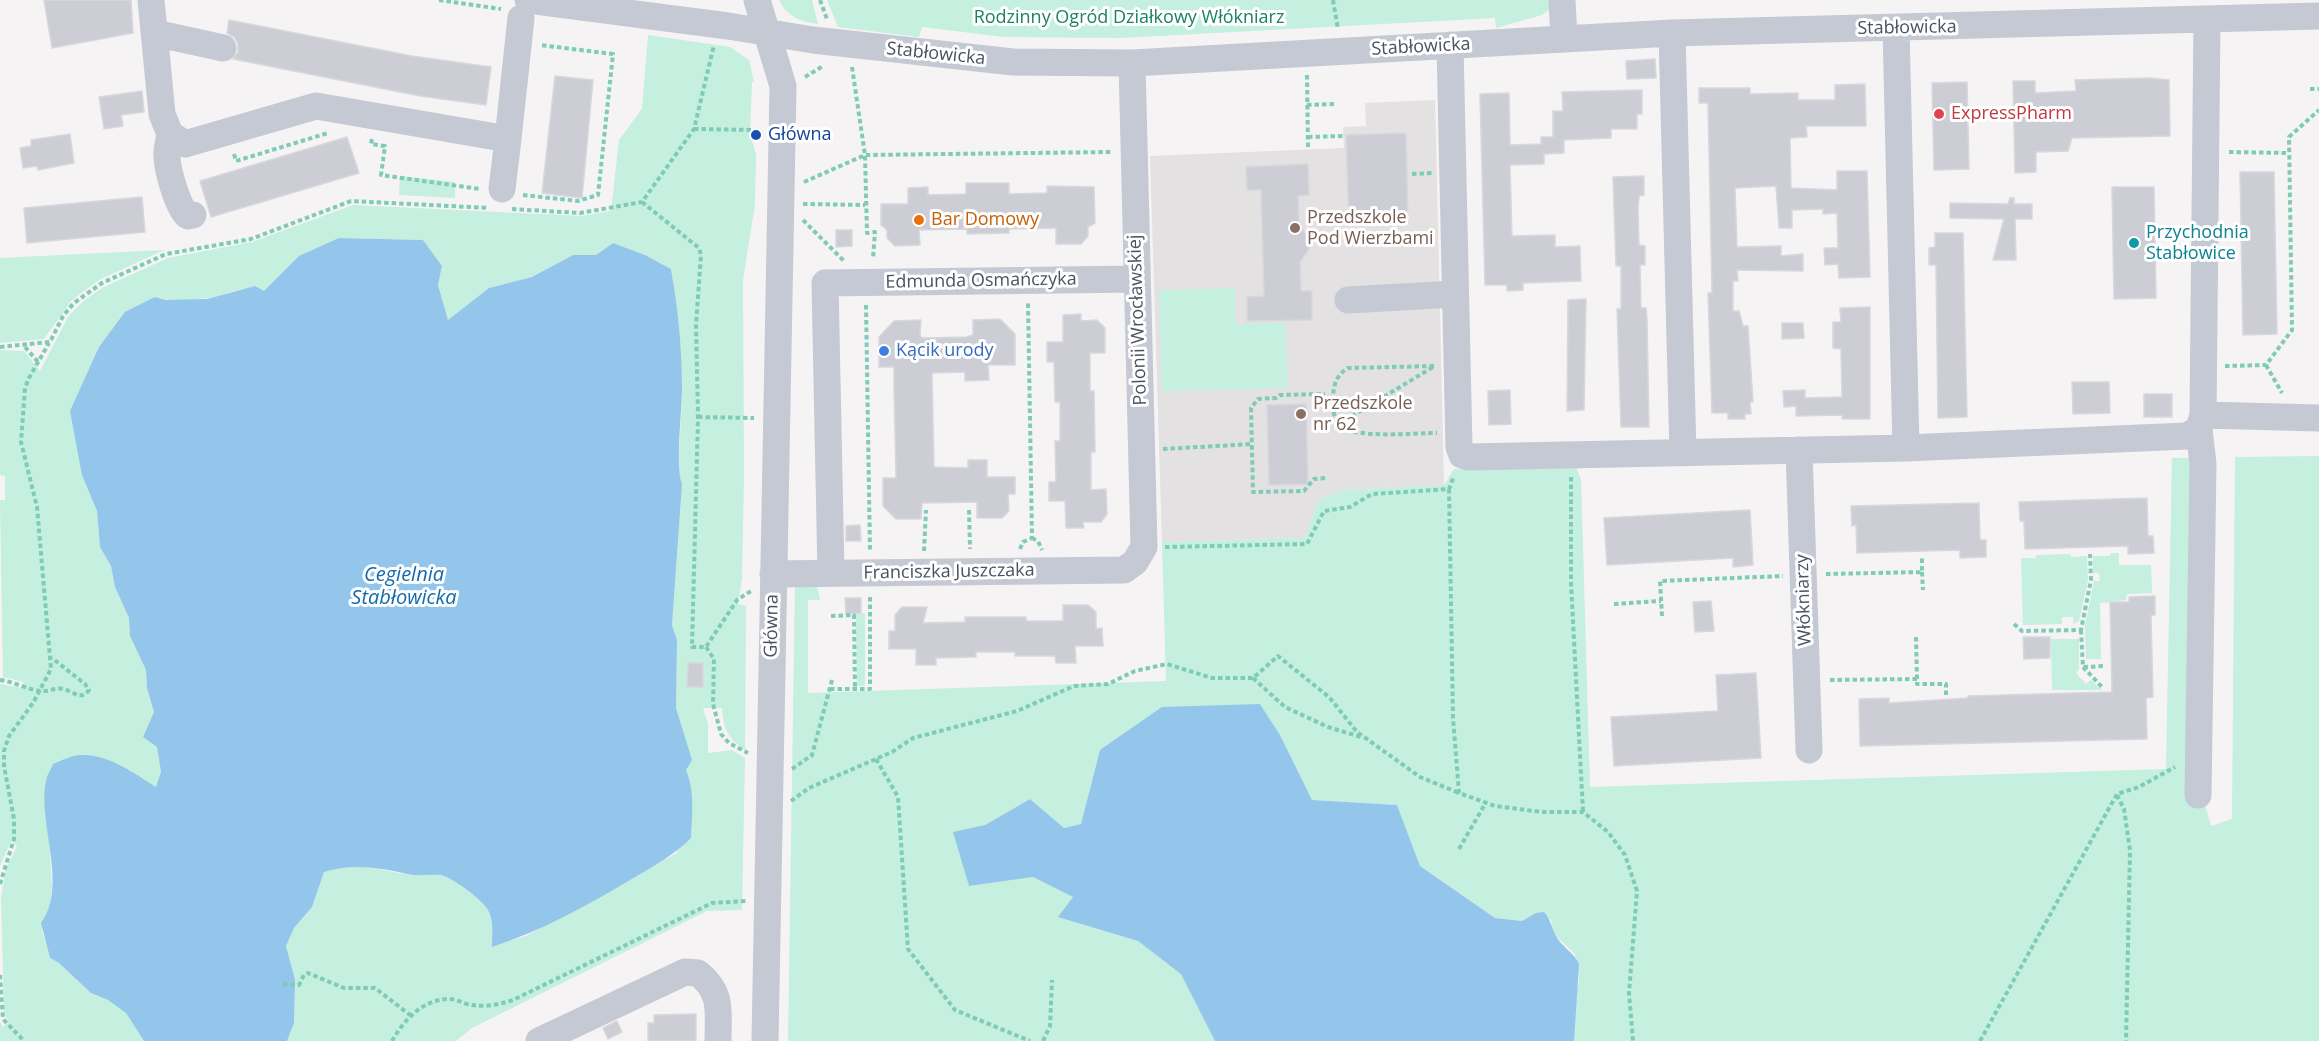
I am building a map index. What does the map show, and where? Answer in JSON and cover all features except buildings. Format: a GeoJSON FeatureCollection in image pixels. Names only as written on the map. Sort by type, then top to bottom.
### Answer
{"type":"FeatureCollection","features":[{"type":"Feature","properties":{"kind":"street"},"geometry":{"type":"LineString","coordinates":[[151,0],[162,114],[170,134],[166,153],[184,213],[188,216],[193,215]]}},
{"type":"Feature","properties":{"kind":"street","name":"Główna"},"geometry":{"type":"LineString","coordinates":[[757,0],[783,86],[765,582],[765,1041]]}},
{"type":"Feature","properties":{"kind":"street"},"geometry":{"type":"LineString","coordinates":[[1562,0],[1564,39]]}},
{"type":"Feature","properties":{"kind":"street"},"geometry":{"type":"LineString","coordinates":[[499,202],[525,9]]}},
{"type":"Feature","properties":{"kind":"street","name":"Stabłowicka"},"geometry":{"type":"LineString","coordinates":[[525,9],[767,32],[813,40],[1012,62],[1132,63],[1672,33],[1896,28],[2133,11],[2207,19],[2245,9],[2319,16]]}},
{"type":"Feature","properties":{"kind":"street"},"geometry":{"type":"LineString","coordinates":[[2198,795],[2207,19]]}},
{"type":"Feature","properties":{"kind":"street"},"geometry":{"type":"LineString","coordinates":[[1896,28],[1906,448]]}},
{"type":"Feature","properties":{"kind":"street"},"geometry":{"type":"LineString","coordinates":[[155,33],[223,48]]}},
{"type":"Feature","properties":{"kind":"street"},"geometry":{"type":"LineString","coordinates":[[1672,33],[1683,453]]}},
{"type":"Feature","properties":{"kind":"street"},"geometry":{"type":"LineString","coordinates":[[1450,45],[1459,447],[1462,454],[1468,457],[1906,448],[2173,438],[2187,436],[2201,422],[2319,418]]}},
{"type":"Feature","properties":{"kind":"street","name":"Polonii Wrocławskiej"},"geometry":{"type":"LineString","coordinates":[[1132,63],[1143,548]]}},
{"type":"Feature","properties":{"kind":"street"},"geometry":{"type":"LineString","coordinates":[[170,134],[185,144],[316,106],[508,139]]}},
{"type":"Feature","properties":{"kind":"street","name":"Edmunda Osmańczyka"},"geometry":{"type":"LineString","coordinates":[[831,573],[825,283],[1137,279]]}},
{"type":"Feature","properties":{"kind":"street"},"geometry":{"type":"LineString","coordinates":[[1348,300],[1455,294]]}},
{"type":"Feature","properties":{"kind":"street","name":"Włókniarzy"},"geometry":{"type":"LineString","coordinates":[[1799,450],[1809,750]]}},
{"type":"Feature","properties":{"kind":"street","name":"Franciszka Juszczaka"},"geometry":{"type":"LineString","coordinates":[[765,582],[831,573],[1124,570],[1135,562],[1143,548]]}},
{"type":"Feature","properties":{"kind":"street"},"geometry":{"type":"LineString","coordinates":[[539,1041],[685,972],[698,973],[715,990],[718,1041]]}},
{"type":"Feature","properties":{"kind":"path"},"geometry":{"type":"LineString","coordinates":[[820,0],[831,29]]}},
{"type":"Feature","properties":{"kind":"path"},"geometry":{"type":"LineString","coordinates":[[1333,0],[1340,52]]}},
{"type":"Feature","properties":{"kind":"path"},"geometry":{"type":"LineString","coordinates":[[0,884],[14,839],[14,819],[4,766],[4,751],[9,736],[33,703],[48,677],[51,657],[37,507],[21,442],[26,388],[63,316],[74,303],[102,283],[166,254],[251,239],[351,201],[499,202],[580,213],[642,202],[694,129],[715,40]]}},
{"type":"Feature","properties":{"kind":"path"},"geometry":{"type":"LineString","coordinates":[[1306,65],[1308,147]]}},
{"type":"Feature","properties":{"kind":"path"},"geometry":{"type":"LineString","coordinates":[[852,66],[865,155],[867,233],[875,232],[875,258],[866,257]]}},
{"type":"Feature","properties":{"kind":"path"},"geometry":{"type":"LineString","coordinates":[[803,80],[813,70]]}},
{"type":"Feature","properties":{"kind":"path"},"geometry":{"type":"LineString","coordinates":[[2310,89],[2319,89]]}},
{"type":"Feature","properties":{"kind":"path"},"geometry":{"type":"LineString","coordinates":[[1307,105],[1334,104]]}},
{"type":"Feature","properties":{"kind":"path"},"geometry":{"type":"LineString","coordinates":[[2203,366],[2266,365],[2292,330],[2289,137],[2319,110]]}},
{"type":"Feature","properties":{"kind":"path"},"geometry":{"type":"LineString","coordinates":[[694,129],[759,130]]}},
{"type":"Feature","properties":{"kind":"path"},"geometry":{"type":"LineString","coordinates":[[1308,136],[1343,136]]}},
{"type":"Feature","properties":{"kind":"path"},"geometry":{"type":"LineString","coordinates":[[801,184],[865,155],[1133,151]]}},
{"type":"Feature","properties":{"kind":"path"},"geometry":{"type":"LineString","coordinates":[[2206,152],[2288,153]]}},
{"type":"Feature","properties":{"kind":"path"},"geometry":{"type":"LineString","coordinates":[[1412,174],[1437,173]]}},
{"type":"Feature","properties":{"kind":"path"},"geometry":{"type":"LineString","coordinates":[[802,194],[802,219],[848,264]]}},
{"type":"Feature","properties":{"kind":"path"},"geometry":{"type":"LineString","coordinates":[[642,202],[699,248],[702,263],[696,306],[698,417],[692,647],[706,646]]}},
{"type":"Feature","properties":{"kind":"path"},"geometry":{"type":"LineString","coordinates":[[802,204],[865,205]]}},
{"type":"Feature","properties":{"kind":"path"},"geometry":{"type":"LineString","coordinates":[[1028,280],[1032,538]]}},
{"type":"Feature","properties":{"kind":"path"},"geometry":{"type":"LineString","coordinates":[[830,689],[870,689],[866,298]]}},
{"type":"Feature","properties":{"kind":"path"},"geometry":{"type":"LineString","coordinates":[[0,346],[25,346],[50,342]]}},
{"type":"Feature","properties":{"kind":"path"},"geometry":{"type":"LineString","coordinates":[[25,346],[38,362]]}},
{"type":"Feature","properties":{"kind":"path"},"geometry":{"type":"LineString","coordinates":[[1441,365],[1358,366],[1344,370],[1333,388],[1334,414],[1339,424],[1355,433],[1443,433]]}},
{"type":"Feature","properties":{"kind":"path"},"geometry":{"type":"LineString","coordinates":[[1339,424],[1435,366]]}},
{"type":"Feature","properties":{"kind":"path"},"geometry":{"type":"LineString","coordinates":[[1325,394],[1280,395],[1276,398],[1258,399],[1251,408],[1253,492],[1304,491],[1314,479],[1325,478]]}},
{"type":"Feature","properties":{"kind":"path"},"geometry":{"type":"LineString","coordinates":[[698,417],[754,418]]}},
{"type":"Feature","properties":{"kind":"path"},"geometry":{"type":"LineString","coordinates":[[1160,450],[1252,444]]}},
{"type":"Feature","properties":{"kind":"path"},"geometry":{"type":"LineString","coordinates":[[1459,793],[1453,718],[1449,489],[1462,454]]}},
{"type":"Feature","properties":{"kind":"path"},"geometry":{"type":"LineString","coordinates":[[1572,455],[1571,583],[1582,812]]}},
{"type":"Feature","properties":{"kind":"path"},"geometry":{"type":"LineString","coordinates":[[1143,548],[1307,544],[1324,511],[1350,507],[1372,494],[1449,489]]}},
{"type":"Feature","properties":{"kind":"path"},"geometry":{"type":"LineString","coordinates":[[924,555],[926,510]]}},
{"type":"Feature","properties":{"kind":"path"},"geometry":{"type":"LineString","coordinates":[[969,510],[970,554]]}},
{"type":"Feature","properties":{"kind":"path"},"geometry":{"type":"LineString","coordinates":[[1032,538],[1041,544],[1042,552],[1053,552]]}},
{"type":"Feature","properties":{"kind":"path"},"geometry":{"type":"LineString","coordinates":[[1020,553],[1023,543],[1032,538]]}},
{"type":"Feature","properties":{"kind":"path"},"geometry":{"type":"LineString","coordinates":[[2090,554],[2091,580],[2081,630],[2083,667],[2102,687]]}},
{"type":"Feature","properties":{"kind":"path"},"geometry":{"type":"LineString","coordinates":[[1922,558],[1923,590]]}},
{"type":"Feature","properties":{"kind":"path"},"geometry":{"type":"LineString","coordinates":[[1824,585],[1824,574],[1922,572]]}},
{"type":"Feature","properties":{"kind":"path"},"geometry":{"type":"LineString","coordinates":[[1662,616],[1660,581],[1792,576]]}},
{"type":"Feature","properties":{"kind":"path"},"geometry":{"type":"LineString","coordinates":[[706,646],[737,600],[765,582]]}},
{"type":"Feature","properties":{"kind":"path"},"geometry":{"type":"LineString","coordinates":[[1614,603],[1661,601]]}},
{"type":"Feature","properties":{"kind":"path"},"geometry":{"type":"LineString","coordinates":[[831,616],[854,615],[855,689]]}},
{"type":"Feature","properties":{"kind":"path"},"geometry":{"type":"LineString","coordinates":[[2014,624],[2022,631],[2081,630]]}},
{"type":"Feature","properties":{"kind":"path"},"geometry":{"type":"LineString","coordinates":[[1916,637],[1917,684],[1946,684],[1946,697]]}},
{"type":"Feature","properties":{"kind":"path"},"geometry":{"type":"LineString","coordinates":[[706,646],[714,659],[713,704],[721,734],[737,748],[753,755]]}},
{"type":"Feature","properties":{"kind":"path"},"geometry":{"type":"LineString","coordinates":[[788,803],[820,782],[876,759],[927,733],[961,727],[1017,711],[1074,686],[1108,684],[1135,671],[1167,664],[1212,678],[1252,678],[1278,656],[1329,697],[1357,732],[1420,777],[1485,804],[1533,811],[1582,812],[1608,832],[1625,855],[1637,891],[1629,993],[1634,1041]]}},
{"type":"Feature","properties":{"kind":"path"},"geometry":{"type":"LineString","coordinates":[[0,680],[15,682],[38,691],[64,689],[80,696],[89,690],[85,684],[51,657]]}},
{"type":"Feature","properties":{"kind":"path"},"geometry":{"type":"LineString","coordinates":[[2083,667],[2105,666]]}},
{"type":"Feature","properties":{"kind":"path"},"geometry":{"type":"LineString","coordinates":[[1826,670],[1827,681],[1917,679]]}},
{"type":"Feature","properties":{"kind":"path"},"geometry":{"type":"LineString","coordinates":[[1252,678],[1285,706],[1328,727],[1366,738]]}},
{"type":"Feature","properties":{"kind":"path"},"geometry":{"type":"LineString","coordinates":[[788,770],[812,755],[832,680]]}},
{"type":"Feature","properties":{"kind":"path"},"geometry":{"type":"LineString","coordinates":[[876,759],[898,797],[908,949],[955,1010],[1030,1041]]}},
{"type":"Feature","properties":{"kind":"path"},"geometry":{"type":"LineString","coordinates":[[1980,1041],[2117,794],[2139,787],[2178,766]]}},
{"type":"Feature","properties":{"kind":"path"},"geometry":{"type":"LineString","coordinates":[[2117,794],[2124,809],[2130,850],[2126,1041]]}},
{"type":"Feature","properties":{"kind":"path"},"geometry":{"type":"LineString","coordinates":[[1459,849],[1485,804]]}},
{"type":"Feature","properties":{"kind":"path"},"geometry":{"type":"LineString","coordinates":[[392,1041],[403,1021],[447,999],[478,1006],[496,1005],[513,1000],[712,903],[751,901]]}},
{"type":"Feature","properties":{"kind":"path"},"geometry":{"type":"LineString","coordinates":[[283,984],[299,985],[304,975],[308,973],[344,988],[375,988],[411,1015]]}},
{"type":"Feature","properties":{"kind":"path"},"geometry":{"type":"LineString","coordinates":[[0,975],[0,1005],[3,1019],[24,1041]]}},
{"type":"Feature","properties":{"kind":"path"},"geometry":{"type":"LineString","coordinates":[[1043,1041],[1050,1026],[1052,980]]}},
{"type":"Feature","properties":{"kind":"shaded area"},"geometry":{"type":"Polygon","coordinates":[[[1435,100],[1444,485],[1342,490],[1318,501],[1305,538],[1162,542],[1150,156],[1344,148],[1343,127],[1366,126],[1365,103],[1435,100]]]}},
{"type":"Feature","properties":{"kind":"green space"},"geometry":{"type":"Polygon","coordinates":[[[779,0],[812,0],[818,24],[790,14],[779,0]]]}},
{"type":"Feature","properties":{"kind":"green space","name":"Rodzinny Ogród Działkowy Włókniarz"},"geometry":{"type":"Polygon","coordinates":[[[827,0],[1550,0],[1550,9],[1542,15],[1496,28],[1495,18],[1122,38],[1004,37],[922,27],[919,37],[838,27],[827,0]]]}},
{"type":"Feature","properties":{"kind":"green space"},"geometry":{"type":"Polygon","coordinates":[[[648,35],[730,47],[749,60],[754,82],[752,82],[750,134],[756,154],[755,204],[743,280],[744,475],[742,578],[738,604],[746,606],[745,750],[734,742],[728,732],[722,708],[703,708],[708,724],[708,753],[732,750],[745,758],[742,910],[707,911],[472,1028],[456,1041],[287,1041],[294,1023],[295,981],[286,946],[294,928],[312,907],[324,872],[358,867],[449,878],[468,890],[488,909],[492,922],[492,946],[526,936],[677,853],[689,778],[686,770],[684,735],[676,708],[677,640],[672,625],[682,484],[679,452],[682,388],[679,328],[671,269],[645,255],[613,243],[596,255],[573,255],[532,277],[489,288],[448,320],[438,285],[442,266],[423,240],[339,238],[264,291],[251,288],[188,300],[168,300],[155,297],[99,347],[89,373],[82,475],[97,511],[100,547],[111,566],[115,587],[129,618],[130,636],[146,670],[147,688],[154,712],[143,737],[157,747],[161,772],[156,788],[129,770],[53,764],[46,782],[52,887],[49,913],[42,931],[50,958],[59,963],[91,993],[108,1000],[126,1013],[144,1041],[0,1041],[0,1021],[2,1027],[9,1022],[4,1013],[1,897],[6,869],[17,846],[11,841],[0,866],[0,684],[22,688],[24,682],[3,677],[0,500],[5,500],[5,476],[0,475],[0,350],[24,351],[40,371],[69,315],[86,299],[104,287],[168,258],[252,242],[353,205],[582,216],[611,211],[619,140],[642,109],[648,35]]]}},
{"type":"Feature","properties":{"kind":"green space"},"geometry":{"type":"Polygon","coordinates":[[[400,176],[455,182],[455,198],[399,195],[400,176]]]}},
{"type":"Feature","properties":{"kind":"green space"},"geometry":{"type":"Polygon","coordinates":[[[164,250],[99,280],[72,300],[44,339],[0,343],[0,258],[164,250]]]}},
{"type":"Feature","properties":{"kind":"green space"},"geometry":{"type":"Polygon","coordinates":[[[1235,288],[1236,324],[1285,323],[1288,388],[1162,391],[1159,290],[1235,288]]]}},
{"type":"Feature","properties":{"kind":"green space"},"geometry":{"type":"Polygon","coordinates":[[[2319,456],[2319,1041],[1574,1041],[1575,997],[1579,980],[1575,954],[1555,935],[1551,920],[1536,913],[1522,921],[1495,918],[1420,866],[1397,805],[1312,800],[1280,735],[1260,704],[1232,706],[1100,750],[1081,824],[1064,828],[1030,799],[985,825],[954,832],[969,886],[1033,877],[1073,897],[1059,917],[1138,941],[1182,974],[1215,1041],[788,1041],[795,584],[817,586],[820,600],[808,600],[808,693],[1166,681],[1162,542],[1305,538],[1318,501],[1342,490],[1444,485],[1454,469],[1576,468],[1581,479],[1590,787],[2166,769],[2172,458],[2192,458],[2190,753],[2211,826],[2232,819],[2235,457],[2319,456]]]}},
{"type":"Feature","properties":{"kind":"green space"},"geometry":{"type":"Polygon","coordinates":[[[2111,553],[2119,553],[2119,565],[2151,565],[2152,593],[2127,594],[2126,600],[2100,603],[2101,659],[2086,659],[2085,626],[2094,581],[2100,581],[2099,573],[2093,573],[2093,556],[2110,556],[2111,553]]]}},
{"type":"Feature","properties":{"kind":"green space"},"geometry":{"type":"Polygon","coordinates":[[[2070,554],[2071,557],[2087,556],[2088,580],[2079,621],[2073,624],[2073,617],[2062,617],[2062,624],[2023,625],[2021,558],[2070,554]]]}},
{"type":"Feature","properties":{"kind":"green space"},"geometry":{"type":"Polygon","coordinates":[[[856,613],[865,613],[865,686],[857,686],[856,613]]]}},
{"type":"Feature","properties":{"kind":"green space"},"geometry":{"type":"Polygon","coordinates":[[[2051,639],[2079,639],[2079,669],[2076,673],[2086,684],[2091,680],[2102,690],[2052,690],[2051,639]]]}},
{"type":"Feature","properties":{"kind":"water","name":"Cegielnia Stabłowicka"},"geometry":{"type":"Polygon","coordinates":[[[339,238],[423,240],[442,266],[438,285],[448,320],[489,288],[532,277],[573,255],[596,255],[613,243],[645,255],[671,269],[679,328],[682,388],[679,451],[682,484],[672,625],[677,640],[676,708],[692,760],[686,770],[692,795],[691,838],[662,861],[597,899],[546,926],[492,947],[492,923],[488,910],[475,896],[449,878],[439,875],[412,875],[366,867],[324,872],[312,907],[294,928],[286,946],[295,980],[294,1023],[287,1041],[144,1041],[126,1013],[108,1000],[91,993],[59,963],[50,958],[41,923],[49,908],[52,891],[53,873],[44,797],[47,779],[53,764],[78,755],[101,758],[120,765],[156,787],[161,772],[157,747],[143,737],[154,712],[147,688],[146,670],[130,636],[129,618],[115,587],[111,566],[100,547],[97,511],[82,475],[70,411],[99,347],[125,312],[155,297],[166,300],[207,299],[255,286],[264,291],[299,256],[339,238]]]}},
{"type":"Feature","properties":{"kind":"water"},"geometry":{"type":"Polygon","coordinates":[[[1260,704],[1280,735],[1312,800],[1397,805],[1420,866],[1495,918],[1522,921],[1536,913],[1544,912],[1557,938],[1579,964],[1574,1041],[1215,1041],[1181,974],[1138,941],[1058,917],[1073,897],[1033,877],[969,886],[953,832],[985,825],[1030,799],[1064,828],[1081,824],[1100,750],[1162,707],[1260,704]]]}},
{"type":"Feature","properties":{"kind":"place","name":"ExpressPharm"},"geometry":{"type":"Point","coordinates":[1939,114]}},
{"type":"Feature","properties":{"kind":"place","name":"Główna"},"geometry":{"type":"Point","coordinates":[756,135]}},
{"type":"Feature","properties":{"kind":"place","name":"Bar Domowy"},"geometry":{"type":"Point","coordinates":[919,220]}},
{"type":"Feature","properties":{"kind":"place","name":"Przedszkole Pod Wierzbami"},"geometry":{"type":"Point","coordinates":[1295,228]}},
{"type":"Feature","properties":{"kind":"place","name":"Przychodnia Stabłowice"},"geometry":{"type":"Point","coordinates":[2134,243]}},
{"type":"Feature","properties":{"kind":"place","name":"Kącik urody"},"geometry":{"type":"Point","coordinates":[884,351]}},
{"type":"Feature","properties":{"kind":"place","name":"Przedszkole nr 62"},"geometry":{"type":"Point","coordinates":[1301,414]}}]}
